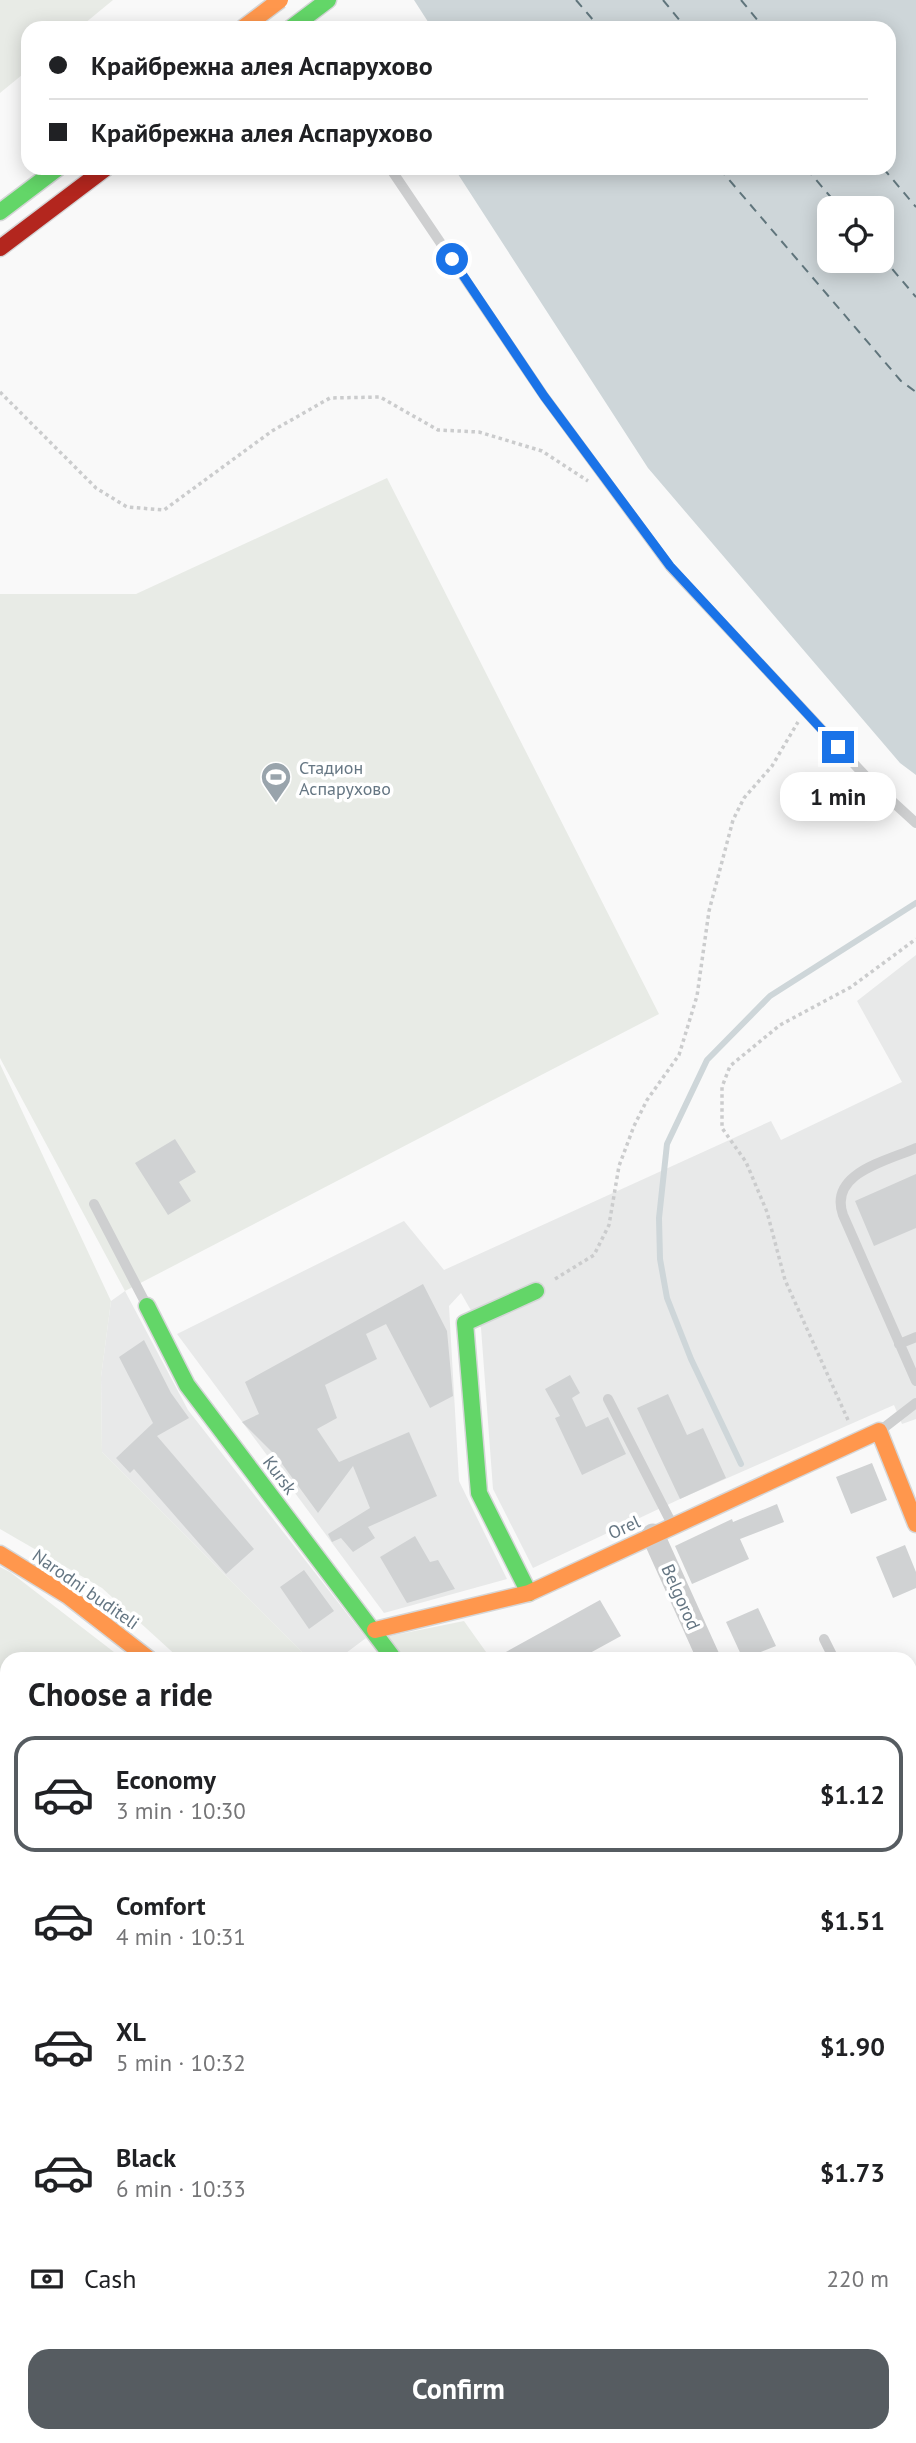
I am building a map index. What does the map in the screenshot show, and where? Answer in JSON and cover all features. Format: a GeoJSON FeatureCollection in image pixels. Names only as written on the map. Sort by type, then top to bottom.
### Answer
{"type":"FeatureCollection","features":[{"type":"Feature","properties":{"kind":"main road"},"geometry":{"type":"LineString","coordinates":[[252,21],[280,0]]}},
{"type":"Feature","properties":{"kind":"main road"},"geometry":{"type":"LineString","coordinates":[[300,21],[328,0]]}},
{"type":"Feature","properties":{"kind":"main road"},"geometry":{"type":"LineString","coordinates":[[0,212],[49,175]]}},
{"type":"Feature","properties":{"kind":"main road"},"geometry":{"type":"LineString","coordinates":[[0,248],[97,175]]}},
{"type":"Feature","properties":{"kind":"main road"},"geometry":{"type":"LineString","coordinates":[[529,1592],[480,1493],[465,1323],[536,1291]]}},
{"type":"Feature","properties":{"kind":"main road","name":"Kursk"},"geometry":{"type":"LineString","coordinates":[[147,1307],[187,1385],[389,1652]]}},
{"type":"Feature","properties":{"kind":"main road"},"geometry":{"type":"LineString","coordinates":[[879,1431],[916,1524]]}},
{"type":"Feature","properties":{"kind":"main road","name":"Orel"},"geometry":{"type":"LineString","coordinates":[[375,1630],[529,1592],[879,1431]]}},
{"type":"Feature","properties":{"kind":"main road","name":"Narodni buditeli"},"geometry":{"type":"LineString","coordinates":[[0,1554],[68,1596],[138,1652]]}},
{"type":"Feature","properties":{"kind":"street","name":"Belgorod"},"geometry":{"type":"LineString","coordinates":[[663,1530],[707,1652]]}},
{"type":"Feature","properties":{"kind":"lane"},"geometry":{"type":"LineString","coordinates":[[261,0],[275,19]]}},
{"type":"Feature","properties":{"kind":"lane"},"geometry":{"type":"LineString","coordinates":[[395,175],[544,396],[670,566],[871,782],[916,823]]}},
{"type":"Feature","properties":{"kind":"lane"},"geometry":{"type":"LineString","coordinates":[[916,1148],[855,1175],[843,1188],[840,1197],[843,1215],[916,1381]]}},
{"type":"Feature","properties":{"kind":"lane"},"geometry":{"type":"LineString","coordinates":[[94,1204],[147,1307]]}},
{"type":"Feature","properties":{"kind":"lane"},"geometry":{"type":"LineString","coordinates":[[899,1344],[916,1337]]}},
{"type":"Feature","properties":{"kind":"lane"},"geometry":{"type":"LineString","coordinates":[[608,1399],[663,1530]]}},
{"type":"Feature","properties":{"kind":"lane"},"geometry":{"type":"LineString","coordinates":[[879,1431],[916,1403]]}},
{"type":"Feature","properties":{"kind":"lane"},"geometry":{"type":"LineString","coordinates":[[824,1639],[830,1652]]}},
{"type":"Feature","properties":{"kind":"path"},"geometry":{"type":"LineString","coordinates":[[0,392],[96,488],[127,507],[164,510],[272,431],[330,398],[380,397],[438,430],[480,432],[542,451],[594,486]]}},
{"type":"Feature","properties":{"kind":"path"},"geometry":{"type":"LineString","coordinates":[[536,1291],[594,1255],[609,1225],[619,1166],[634,1126],[647,1100],[679,1055],[696,996],[709,911],[733,820],[744,798],[772,766],[804,711]]}},
{"type":"Feature","properties":{"kind":"path"},"geometry":{"type":"LineString","coordinates":[[858,1441],[785,1280],[767,1212],[746,1162],[722,1128],[722,1087],[730,1066],[780,1025],[852,987],[916,939]]}},
{"type":"Feature","properties":{"kind":"shaded area"},"geometry":{"type":"Polygon","coordinates":[[[0,0],[113,0],[88,21],[21,21],[21,76],[0,93],[0,0]]]}},
{"type":"Feature","properties":{"kind":"shaded area"},"geometry":{"type":"Polygon","coordinates":[[[414,0],[916,0],[916,775],[900,763],[648,468],[459,175],[896,175],[896,21],[428,21],[414,0]]]}},
{"type":"Feature","properties":{"kind":"shaded area","name":"Стадион Аспарухово"},"geometry":{"type":"Polygon","coordinates":[[[387,478],[659,1014],[125,1291],[0,1058],[0,594],[136,594],[387,478]]]}},
{"type":"Feature","properties":{"kind":"shaded area"},"geometry":{"type":"Polygon","coordinates":[[[916,955],[916,1419],[902,1424],[894,1405],[680,1499],[533,1568],[493,1489],[481,1328],[461,1293],[449,1306],[459,1481],[507,1579],[384,1613],[177,1334],[404,1221],[444,1270],[771,1121],[781,1140],[902,1082],[857,1001],[916,955]]]}},
{"type":"Feature","properties":{"kind":"shaded area"},"geometry":{"type":"Polygon","coordinates":[[[0,1064],[111,1301],[101,1377],[102,1452],[302,1652],[172,1652],[102,1588],[0,1529],[0,1064]]]}},
{"type":"Feature","properties":{"kind":"shaded area"},"geometry":{"type":"Polygon","coordinates":[[[125,1291],[188,1410],[366,1638],[347,1652],[302,1652],[102,1452],[101,1377],[111,1301],[125,1291]]]}},
{"type":"Feature","properties":{"kind":"shaded area"},"geometry":{"type":"Polygon","coordinates":[[[0,1567],[114,1652],[0,1652],[0,1567]]]}},
{"type":"Feature","properties":{"kind":"shaded area"},"geometry":{"type":"Polygon","coordinates":[[[464,1621],[486,1652],[395,1652],[385,1637],[464,1621]]]}},
{"type":"Feature","properties":{"kind":"building"},"geometry":{"type":"Polygon","coordinates":[[[175,1139],[196,1172],[179,1182],[191,1201],[168,1215],[135,1163],[175,1139]]]}},
{"type":"Feature","properties":{"kind":"building"},"geometry":{"type":"Polygon","coordinates":[[[916,1174],[916,1228],[874,1246],[855,1201],[916,1174]]]}},
{"type":"Feature","properties":{"kind":"building"},"geometry":{"type":"Polygon","coordinates":[[[423,1284],[447,1331],[453,1396],[430,1408],[386,1324],[366,1334],[377,1359],[325,1385],[337,1418],[317,1429],[339,1462],[409,1432],[437,1496],[368,1527],[375,1538],[353,1552],[341,1538],[332,1542],[328,1534],[370,1508],[353,1466],[318,1513],[277,1457],[242,1422],[259,1414],[245,1382],[423,1284]]]}},
{"type":"Feature","properties":{"kind":"building"},"geometry":{"type":"Polygon","coordinates":[[[144,1340],[171,1393],[189,1418],[157,1436],[254,1549],[226,1574],[134,1469],[130,1473],[116,1458],[153,1423],[119,1357],[144,1340]]]}},
{"type":"Feature","properties":{"kind":"building"},"geometry":{"type":"Polygon","coordinates":[[[570,1375],[580,1393],[572,1398],[586,1427],[608,1417],[626,1454],[582,1475],[555,1418],[560,1416],[545,1389],[570,1375]]]}},
{"type":"Feature","properties":{"kind":"building"},"geometry":{"type":"Polygon","coordinates":[[[668,1394],[687,1435],[703,1428],[726,1478],[680,1499],[637,1408],[668,1394]]]}},
{"type":"Feature","properties":{"kind":"building"},"geometry":{"type":"Polygon","coordinates":[[[872,1463],[887,1500],[851,1514],[836,1477],[872,1463]]]}},
{"type":"Feature","properties":{"kind":"building"},"geometry":{"type":"Polygon","coordinates":[[[777,1504],[784,1522],[740,1539],[749,1559],[692,1584],[675,1546],[732,1519],[733,1522],[777,1504]]]}},
{"type":"Feature","properties":{"kind":"building"},"geometry":{"type":"Polygon","coordinates":[[[415,1536],[430,1562],[438,1560],[455,1589],[407,1603],[380,1557],[415,1536]]]}},
{"type":"Feature","properties":{"kind":"building"},"geometry":{"type":"Polygon","coordinates":[[[905,1545],[916,1572],[916,1588],[893,1598],[876,1557],[905,1545]]]}},
{"type":"Feature","properties":{"kind":"building"},"geometry":{"type":"Polygon","coordinates":[[[304,1570],[334,1611],[309,1629],[280,1587],[304,1570]]]}},
{"type":"Feature","properties":{"kind":"building"},"geometry":{"type":"Polygon","coordinates":[[[600,1600],[621,1636],[592,1652],[506,1652],[600,1600]]]}},
{"type":"Feature","properties":{"kind":"building"},"geometry":{"type":"Polygon","coordinates":[[[758,1608],[776,1646],[761,1652],[740,1652],[726,1622],[758,1608]]]}},
{"type":"Feature","properties":{"kind":"waterway"},"geometry":{"type":"LineString","coordinates":[[741,1464],[691,1359],[667,1298],[660,1259],[659,1218],[667,1144],[707,1060],[770,996],[916,903]]}},
{"type":"Feature","properties":{"kind":"ferry route"},"geometry":{"type":"LineString","coordinates":[[576,0],[594,21]]}},
{"type":"Feature","properties":{"kind":"ferry route"},"geometry":{"type":"LineString","coordinates":[[663,0],[680,21]]}},
{"type":"Feature","properties":{"kind":"ferry route"},"geometry":{"type":"LineString","coordinates":[[741,0],[758,21]]}},
{"type":"Feature","properties":{"kind":"ferry route"},"geometry":{"type":"LineString","coordinates":[[725,175],[901,381],[916,392]]}},
{"type":"Feature","properties":{"kind":"ferry route"},"geometry":{"type":"LineString","coordinates":[[812,175],[830,196]]}},
{"type":"Feature","properties":{"kind":"ferry route"},"geometry":{"type":"LineString","coordinates":[[889,175],[916,207]]}},
{"type":"Feature","properties":{"kind":"ferry route"},"geometry":{"type":"LineString","coordinates":[[894,271],[916,297]]}},
{"type":"Feature","properties":{"kind":"traffic: fast"},"geometry":{"type":"LineString","coordinates":[[300,21],[328,0]]}},
{"type":"Feature","properties":{"kind":"traffic: fast"},"geometry":{"type":"LineString","coordinates":[[0,212],[49,175]]}},
{"type":"Feature","properties":{"kind":"traffic: fast"},"geometry":{"type":"LineString","coordinates":[[529,1593],[479,1493],[465,1323],[536,1291]]}},
{"type":"Feature","properties":{"kind":"traffic: fast"},"geometry":{"type":"LineString","coordinates":[[147,1306],[187,1385],[389,1652]]}},
{"type":"Feature","properties":{"kind":"traffic: slow"},"geometry":{"type":"LineString","coordinates":[[252,21],[280,0]]}},
{"type":"Feature","properties":{"kind":"traffic: slow"},"geometry":{"type":"LineString","coordinates":[[375,1630],[529,1593],[879,1431],[916,1524]]}},
{"type":"Feature","properties":{"kind":"traffic: slow"},"geometry":{"type":"LineString","coordinates":[[0,1554],[68,1596],[140,1652]]}},
{"type":"Feature","properties":{"kind":"traffic: jam"},"geometry":{"type":"LineString","coordinates":[[0,248],[97,175]]}},
{"type":"Feature","properties":{"kind":"place","name":"Стадион Аспарухово"},"geometry":{"type":"Point","coordinates":[276,804]}},
{"type":"Feature","properties":{"kind":"route"},"geometry":{"type":"LineString","coordinates":[[452,259],[544,396],[670,566],[838,747]]}}]}
